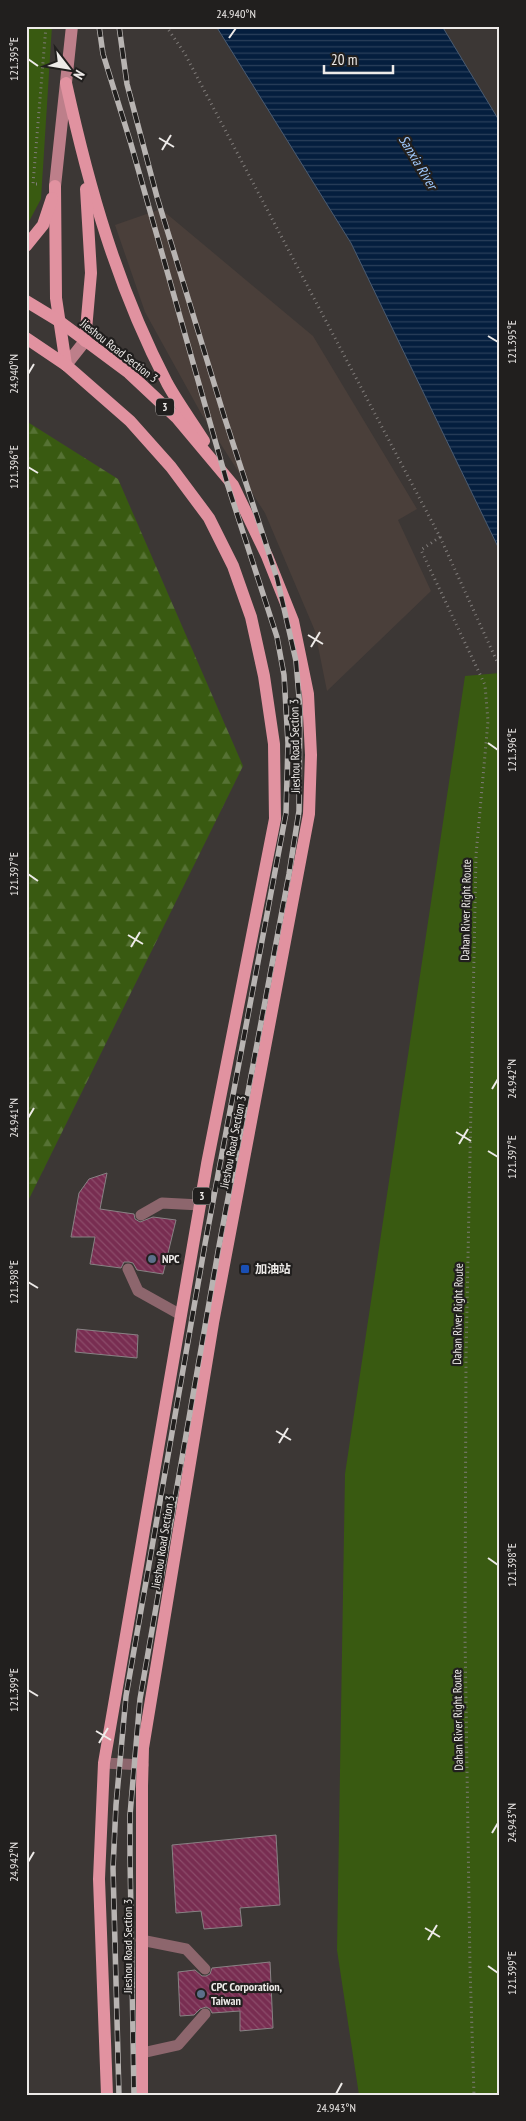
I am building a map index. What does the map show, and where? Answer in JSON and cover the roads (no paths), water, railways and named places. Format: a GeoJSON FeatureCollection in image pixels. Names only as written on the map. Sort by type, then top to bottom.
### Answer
{"type":"FeatureCollection","features":[{"type":"Feature","properties":{"kind":"main road"},"geometry":{"type":"LineString","coordinates":[[66,83],[84,164],[105,238],[126,294],[168,384],[232,485]]}},
{"type":"Feature","properties":{"kind":"main road"},"geometry":{"type":"LineString","coordinates":[[84,164],[91,273],[85,341]]}},
{"type":"Feature","properties":{"kind":"main road"},"geometry":{"type":"LineString","coordinates":[[26,246],[43,225],[55,186]]}},
{"type":"Feature","properties":{"kind":"main road"},"geometry":{"type":"LineString","coordinates":[[55,186],[56,298],[66,365]]}},
{"type":"Feature","properties":{"kind":"main road","name":"Jieshou Road Section 3"},"geometry":{"type":"LineString","coordinates":[[26,301],[59,321],[129,373],[176,417],[232,485],[267,556],[293,621],[308,694],[311,755],[310,814],[213,1323],[143,1748],[142,2095]]}},
{"type":"Feature","properties":{"kind":"main road","name":"Jieshou Road Section 3"},"geometry":{"type":"LineString","coordinates":[[26,338],[66,365],[130,421],[171,467],[209,518],[233,566],[251,617],[264,676],[274,744],[275,819],[200,1206],[104,1763],[99,1879],[106,2095]]}},
{"type":"Feature","properties":{"kind":"street"},"geometry":{"type":"LineString","coordinates":[[55,186],[72,26]]}},
{"type":"Feature","properties":{"kind":"street"},"geometry":{"type":"LineString","coordinates":[[66,365],[85,341]]}},
{"type":"Feature","properties":{"kind":"lane"},"geometry":{"type":"LineString","coordinates":[[141,1215],[162,1202],[200,1206]]}},
{"type":"Feature","properties":{"kind":"lane"},"geometry":{"type":"LineString","coordinates":[[128,1269],[138,1291],[181,1315]]}},
{"type":"Feature","properties":{"kind":"lane"},"geometry":{"type":"LineString","coordinates":[[104,1763],[142,1765]]}},
{"type":"Feature","properties":{"kind":"lane"},"geometry":{"type":"LineString","coordinates":[[142,1940],[186,1949],[205,1969]]}},
{"type":"Feature","properties":{"kind":"lane"},"geometry":{"type":"LineString","coordinates":[[142,2053],[178,2045],[206,2014]]}},
{"type":"Feature","properties":{"kind":"water","name":"Sanxia River"},"geometry":{"type":"Polygon","coordinates":[[[216,26],[442,26],[500,122],[500,551],[351,243],[216,26]]]}},
{"type":"Feature","properties":{"kind":"railway"},"geometry":{"type":"LineString","coordinates":[[99,26],[103,54],[131,144],[228,486],[277,637],[284,675],[288,743],[286,813],[205,1244],[126,1696],[116,1805],[113,1868],[119,2095]]}},
{"type":"Feature","properties":{"kind":"railway"},"geometry":{"type":"LineString","coordinates":[[119,26],[127,84],[157,197],[225,419],[277,578],[296,661],[300,709],[299,811],[289,874],[219,1246],[140,1699],[130,1815],[134,2095]]}},
{"type":"Feature","properties":{"kind":"place","name":"NPC"},"geometry":{"type":"Point","coordinates":[152,1259]}},
{"type":"Feature","properties":{"kind":"place","name":"加油站"},"geometry":{"type":"Point","coordinates":[245,1269]}},
{"type":"Feature","properties":{"kind":"place","name":"CPC Corporation, Taiwan"},"geometry":{"type":"Point","coordinates":[201,1994]}}]}
